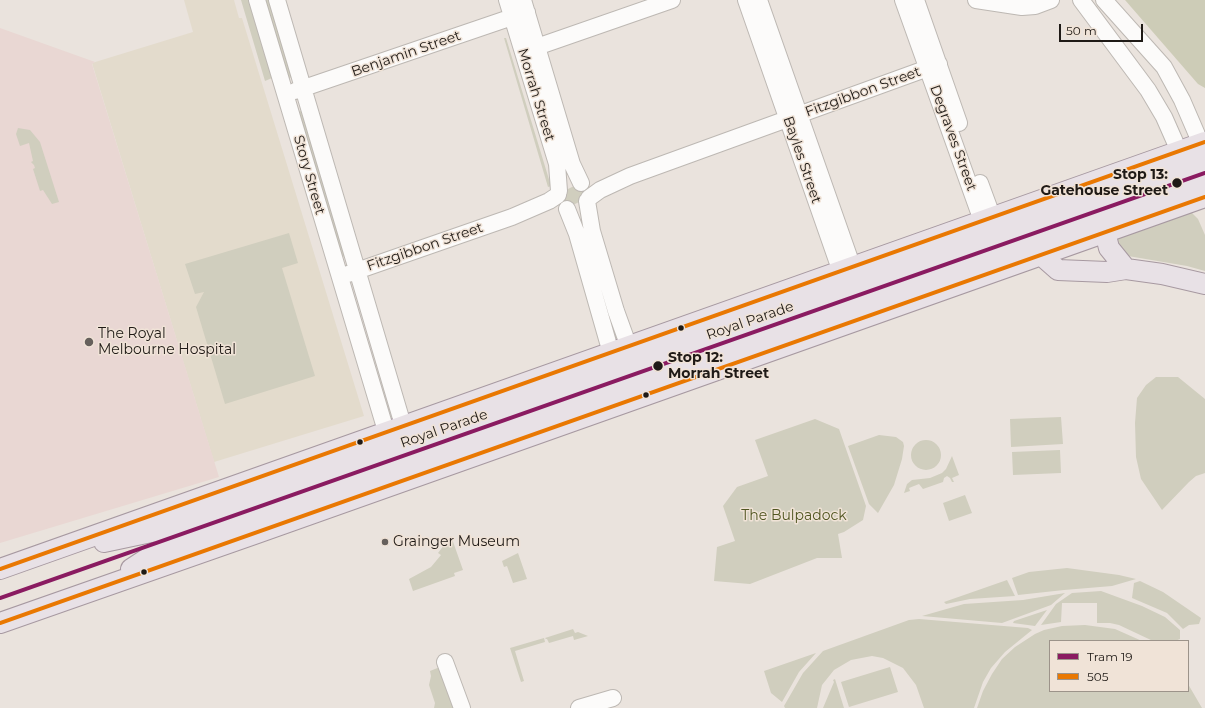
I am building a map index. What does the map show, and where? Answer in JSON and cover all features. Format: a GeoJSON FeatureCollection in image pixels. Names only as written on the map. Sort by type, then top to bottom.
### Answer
{"type":"FeatureCollection","features":[{"type":"Feature","properties":{"kind":"main road","name":"Royal Parade"},"geometry":{"type":"LineString","coordinates":[[401,453],[611,353],[629,347],[798,296],[929,286],[1041,255],[1105,232],[1196,184],[1204,150]]}},
{"type":"Feature","properties":{"kind":"main road","name":"Royal Parade"},"geometry":{"type":"LineString","coordinates":[[0,569],[55,549],[80,547],[156,531],[203,514],[298,490],[848,291],[993,235],[1196,184]]}},
{"type":"Feature","properties":{"kind":"main road","name":"Royal Parade"},"geometry":{"type":"LineString","coordinates":[[929,286],[993,235],[1196,184]]}},
{"type":"Feature","properties":{"kind":"main road"},"geometry":{"type":"LineString","coordinates":[[1105,232],[1109,248],[1126,269]]}},
{"type":"Feature","properties":{"kind":"main road"},"geometry":{"type":"LineString","coordinates":[[1041,255],[1058,270],[1107,272],[1126,269],[1173,276],[1205,284]]}},
{"type":"Feature","properties":{"kind":"main road","name":"Royal Parade"},"geometry":{"type":"LineString","coordinates":[[108,584],[160,550],[203,514],[298,490],[401,453],[798,296]]}},
{"type":"Feature","properties":{"kind":"main road","name":"Royal Parade"},"geometry":{"type":"LineString","coordinates":[[0,622],[108,584],[298,490]]}},
{"type":"Feature","properties":{"kind":"street","name":"Story Street"},"geometry":{"type":"LineString","coordinates":[[257,0],[361,350],[401,453]]}},
{"type":"Feature","properties":{"kind":"street","name":"Story Street"},"geometry":{"type":"LineString","coordinates":[[277,0],[305,89],[378,344],[401,453]]}},
{"type":"Feature","properties":{"kind":"street","name":"Morrah Street"},"geometry":{"type":"LineString","coordinates":[[507,0],[521,10],[557,164],[562,201],[595,268],[629,347]]}},
{"type":"Feature","properties":{"kind":"street"},"geometry":{"type":"LineString","coordinates":[[530,49],[672,0]]}},
{"type":"Feature","properties":{"kind":"street","name":"Bayles Street"},"geometry":{"type":"LineString","coordinates":[[746,0],[794,117]]}},
{"type":"Feature","properties":{"kind":"street","name":"Bayles Street"},"geometry":{"type":"LineString","coordinates":[[759,0],[848,291]]}},
{"type":"Feature","properties":{"kind":"street","name":"Degraves Street"},"geometry":{"type":"LineString","coordinates":[[903,0],[933,67],[993,235]]}},
{"type":"Feature","properties":{"kind":"street","name":"Degraves Street"},"geometry":{"type":"LineString","coordinates":[[916,0],[933,67]]}},
{"type":"Feature","properties":{"kind":"street"},"geometry":{"type":"LineString","coordinates":[[976,0],[1011,3],[1028,7],[1051,0]]}},
{"type":"Feature","properties":{"kind":"street"},"geometry":{"type":"LineString","coordinates":[[1081,0],[1148,90],[1164,117],[1196,184]]}},
{"type":"Feature","properties":{"kind":"street"},"geometry":{"type":"LineString","coordinates":[[1104,0],[1164,67],[1182,100],[1204,150]]}},
{"type":"Feature","properties":{"kind":"street","name":"Benjamin Street"},"geometry":{"type":"LineString","coordinates":[[286,94],[305,89],[521,10]]}},
{"type":"Feature","properties":{"kind":"street","name":"Morrah Street"},"geometry":{"type":"LineString","coordinates":[[530,49],[572,164],[585,192],[595,268],[611,353]]}},
{"type":"Feature","properties":{"kind":"street","name":"Fitzgibbon Street"},"geometry":{"type":"LineString","coordinates":[[585,192],[933,67]]}},
{"type":"Feature","properties":{"kind":"street"},"geometry":{"type":"LineString","coordinates":[[570,184],[585,192],[579,207],[562,201],[570,184]]}},
{"type":"Feature","properties":{"kind":"street","name":"Fitzgibbon Street"},"geometry":{"type":"LineString","coordinates":[[339,277],[512,217],[549,201],[562,201]]}},
{"type":"Feature","properties":{"kind":"street"},"geometry":{"type":"LineString","coordinates":[[361,350],[378,344]]}},
{"type":"Feature","properties":{"kind":"street"},"geometry":{"type":"LineString","coordinates":[[445,662],[462,708]]}},
{"type":"Feature","properties":{"kind":"street"},"geometry":{"type":"LineString","coordinates":[[579,708],[613,698]]}},
{"type":"Feature","properties":{"kind":"shaded area"},"geometry":{"type":"Polygon","coordinates":[[[184,0],[234,0],[239,18],[242,18],[364,416],[214,462],[92,63],[193,32],[184,0]]]}},
{"type":"Feature","properties":{"kind":"shaded area","name":"The Royal Melbourne Hospital"},"geometry":{"type":"Polygon","coordinates":[[[0,28],[95,62],[92,64],[219,477],[0,543],[0,28]]]}},
{"type":"Feature","properties":{"kind":"green space"},"geometry":{"type":"Polygon","coordinates":[[[241,0],[249,0],[272,78],[265,81],[241,0]]]}},
{"type":"Feature","properties":{"kind":"green space"},"geometry":{"type":"Polygon","coordinates":[[[262,0],[271,0],[292,76],[289,79],[262,0]]]}},
{"type":"Feature","properties":{"kind":"green space"},"geometry":{"type":"Polygon","coordinates":[[[1125,0],[1205,0],[1205,88],[1198,84],[1125,0]]]}},
{"type":"Feature","properties":{"kind":"green space"},"geometry":{"type":"Polygon","coordinates":[[[504,38],[506,38],[551,186],[548,187],[504,38]]]}},
{"type":"Feature","properties":{"kind":"green space"},"geometry":{"type":"Polygon","coordinates":[[[301,111],[345,256],[339,258],[295,113],[301,111]]]}},
{"type":"Feature","properties":{"kind":"green space"},"geometry":{"type":"Polygon","coordinates":[[[18,128],[30,130],[40,142],[59,202],[52,204],[43,190],[40,191],[33,169],[35,168],[31,162],[33,161],[29,143],[20,146],[16,134],[18,128]]]}},
{"type":"Feature","properties":{"kind":"green space"},"geometry":{"type":"Polygon","coordinates":[[[574,186],[584,188],[586,191],[583,200],[573,205],[563,203],[561,199],[566,190],[574,186]]]}},
{"type":"Feature","properties":{"kind":"green space"},"geometry":{"type":"Polygon","coordinates":[[[1190,211],[1198,219],[1205,235],[1205,271],[1187,266],[1128,256],[1107,240],[1190,211]]]}},
{"type":"Feature","properties":{"kind":"green space"},"geometry":{"type":"Polygon","coordinates":[[[289,233],[298,263],[282,268],[315,376],[225,404],[196,307],[204,292],[195,294],[185,264],[289,233]]]}},
{"type":"Feature","properties":{"kind":"green space"},"geometry":{"type":"Polygon","coordinates":[[[1156,377],[1178,377],[1205,399],[1205,473],[1196,476],[1189,482],[1162,510],[1141,479],[1136,457],[1135,423],[1137,398],[1146,385],[1156,377]]]}},
{"type":"Feature","properties":{"kind":"green space"},"geometry":{"type":"Polygon","coordinates":[[[1061,417],[1063,444],[1011,447],[1010,419],[1061,417]]]}},
{"type":"Feature","properties":{"kind":"green space","name":"The Bulpadock"},"geometry":{"type":"Polygon","coordinates":[[[815,419],[839,429],[866,506],[863,520],[838,534],[842,558],[817,558],[750,584],[714,581],[717,547],[735,541],[723,506],[737,487],[768,476],[755,440],[815,419]]]}},
{"type":"Feature","properties":{"kind":"green space"},"geometry":{"type":"Polygon","coordinates":[[[879,435],[896,437],[903,442],[904,446],[902,459],[894,485],[878,513],[869,504],[848,446],[879,435]]]}},
{"type":"Feature","properties":{"kind":"green space"},"geometry":{"type":"Polygon","coordinates":[[[926,440],[932,441],[940,449],[940,461],[932,469],[926,470],[920,469],[912,461],[911,455],[912,449],[920,441],[926,440]]]}},
{"type":"Feature","properties":{"kind":"green space"},"geometry":{"type":"Polygon","coordinates":[[[1060,450],[1061,473],[1013,475],[1012,452],[1060,450]]]}},
{"type":"Feature","properties":{"kind":"green space"},"geometry":{"type":"Polygon","coordinates":[[[952,456],[959,475],[952,478],[954,482],[952,482],[947,476],[944,478],[943,482],[923,489],[919,484],[909,488],[910,491],[904,493],[907,484],[912,480],[930,478],[942,473],[946,469],[952,456]]]}},
{"type":"Feature","properties":{"kind":"green space"},"geometry":{"type":"Polygon","coordinates":[[[965,495],[972,513],[949,521],[943,503],[965,495]]]}},
{"type":"Feature","properties":{"kind":"green space"},"geometry":{"type":"Polygon","coordinates":[[[451,536],[463,570],[454,573],[455,576],[413,591],[409,579],[431,567],[441,555],[438,553],[451,536]]]}},
{"type":"Feature","properties":{"kind":"green space"},"geometry":{"type":"Polygon","coordinates":[[[518,553],[527,579],[513,583],[507,566],[504,567],[502,561],[518,553]]]}},
{"type":"Feature","properties":{"kind":"green space"},"geometry":{"type":"Polygon","coordinates":[[[1067,568],[1119,575],[1136,579],[1112,586],[1018,595],[1012,578],[1029,572],[1067,568]]]}},
{"type":"Feature","properties":{"kind":"green space"},"geometry":{"type":"Polygon","coordinates":[[[1007,580],[1015,596],[970,599],[946,604],[944,602],[1007,580]]]}},
{"type":"Feature","properties":{"kind":"green space"},"geometry":{"type":"Polygon","coordinates":[[[1140,581],[1163,592],[1201,618],[1199,624],[1189,625],[1183,629],[1167,613],[1132,598],[1134,583],[1140,581]]]}},
{"type":"Feature","properties":{"kind":"green space"},"geometry":{"type":"Polygon","coordinates":[[[1101,591],[1142,606],[1165,617],[1180,630],[1180,639],[1151,640],[1119,625],[1097,623],[1097,603],[1062,603],[1061,622],[1041,625],[1056,604],[1072,593],[1101,591]]]}},
{"type":"Feature","properties":{"kind":"green space"},"geometry":{"type":"Polygon","coordinates":[[[1065,593],[1051,605],[1002,623],[922,616],[964,604],[1023,600],[1065,593]]]}},
{"type":"Feature","properties":{"kind":"green space"},"geometry":{"type":"Polygon","coordinates":[[[1047,610],[1035,626],[1013,623],[1014,621],[1047,610]]]}},
{"type":"Feature","properties":{"kind":"green space"},"geometry":{"type":"Polygon","coordinates":[[[919,619],[1028,628],[1032,630],[1005,652],[991,668],[983,682],[974,708],[924,708],[916,685],[903,668],[883,658],[872,656],[851,660],[834,670],[822,685],[817,708],[785,708],[784,706],[803,673],[823,651],[909,620],[919,619]]]}},
{"type":"Feature","properties":{"kind":"green space"},"geometry":{"type":"Polygon","coordinates":[[[1085,625],[1115,629],[1140,640],[1049,640],[1049,692],[1189,692],[1189,686],[1202,708],[977,708],[983,691],[1002,659],[1015,647],[1035,634],[1044,630],[1062,626],[1085,625]]]}},
{"type":"Feature","properties":{"kind":"green space"},"geometry":{"type":"Polygon","coordinates":[[[573,629],[575,633],[578,632],[588,636],[574,640],[573,636],[549,643],[545,638],[573,629]]]}},
{"type":"Feature","properties":{"kind":"green space"},"geometry":{"type":"Polygon","coordinates":[[[544,638],[545,642],[515,651],[524,681],[521,682],[510,648],[544,638]]]}},
{"type":"Feature","properties":{"kind":"green space"},"geometry":{"type":"Polygon","coordinates":[[[816,653],[799,672],[782,702],[771,693],[764,671],[816,653]]]}},
{"type":"Feature","properties":{"kind":"green space"},"geometry":{"type":"Polygon","coordinates":[[[440,667],[455,708],[434,708],[435,703],[429,685],[431,676],[430,671],[440,667]]]}},
{"type":"Feature","properties":{"kind":"green space"},"geometry":{"type":"Polygon","coordinates":[[[890,667],[898,692],[849,707],[841,682],[890,667]]]}},
{"type":"Feature","properties":{"kind":"green space"},"geometry":{"type":"Polygon","coordinates":[[[835,679],[844,708],[823,708],[834,682],[833,680],[835,679]]]}},
{"type":"Feature","properties":{"kind":"tram line","name":"19"},"geometry":{"type":"LineString","coordinates":[[0,598],[1205,173]]}},
{"type":"Feature","properties":{"kind":"transit line","name":"505"},"geometry":{"type":"LineString","coordinates":[[0,569],[1205,142]]}},
{"type":"Feature","properties":{"kind":"transit line","name":"505"},"geometry":{"type":"LineString","coordinates":[[0,623],[1205,197]]}},
{"type":"Feature","properties":{"kind":"place","name":"Stop 13: Gatehouse Street"},"geometry":{"type":"Point","coordinates":[1177,183]}},
{"type":"Feature","properties":{"kind":"place","name":"The Royal Melbourne Hospital"},"geometry":{"type":"Point","coordinates":[89,342]}},
{"type":"Feature","properties":{"kind":"place","name":"Stop 12: Morrah Street"},"geometry":{"type":"Point","coordinates":[658,366]}},
{"type":"Feature","properties":{"kind":"place","name":"Grainger Museum"},"geometry":{"type":"Point","coordinates":[385,542]}}]}
